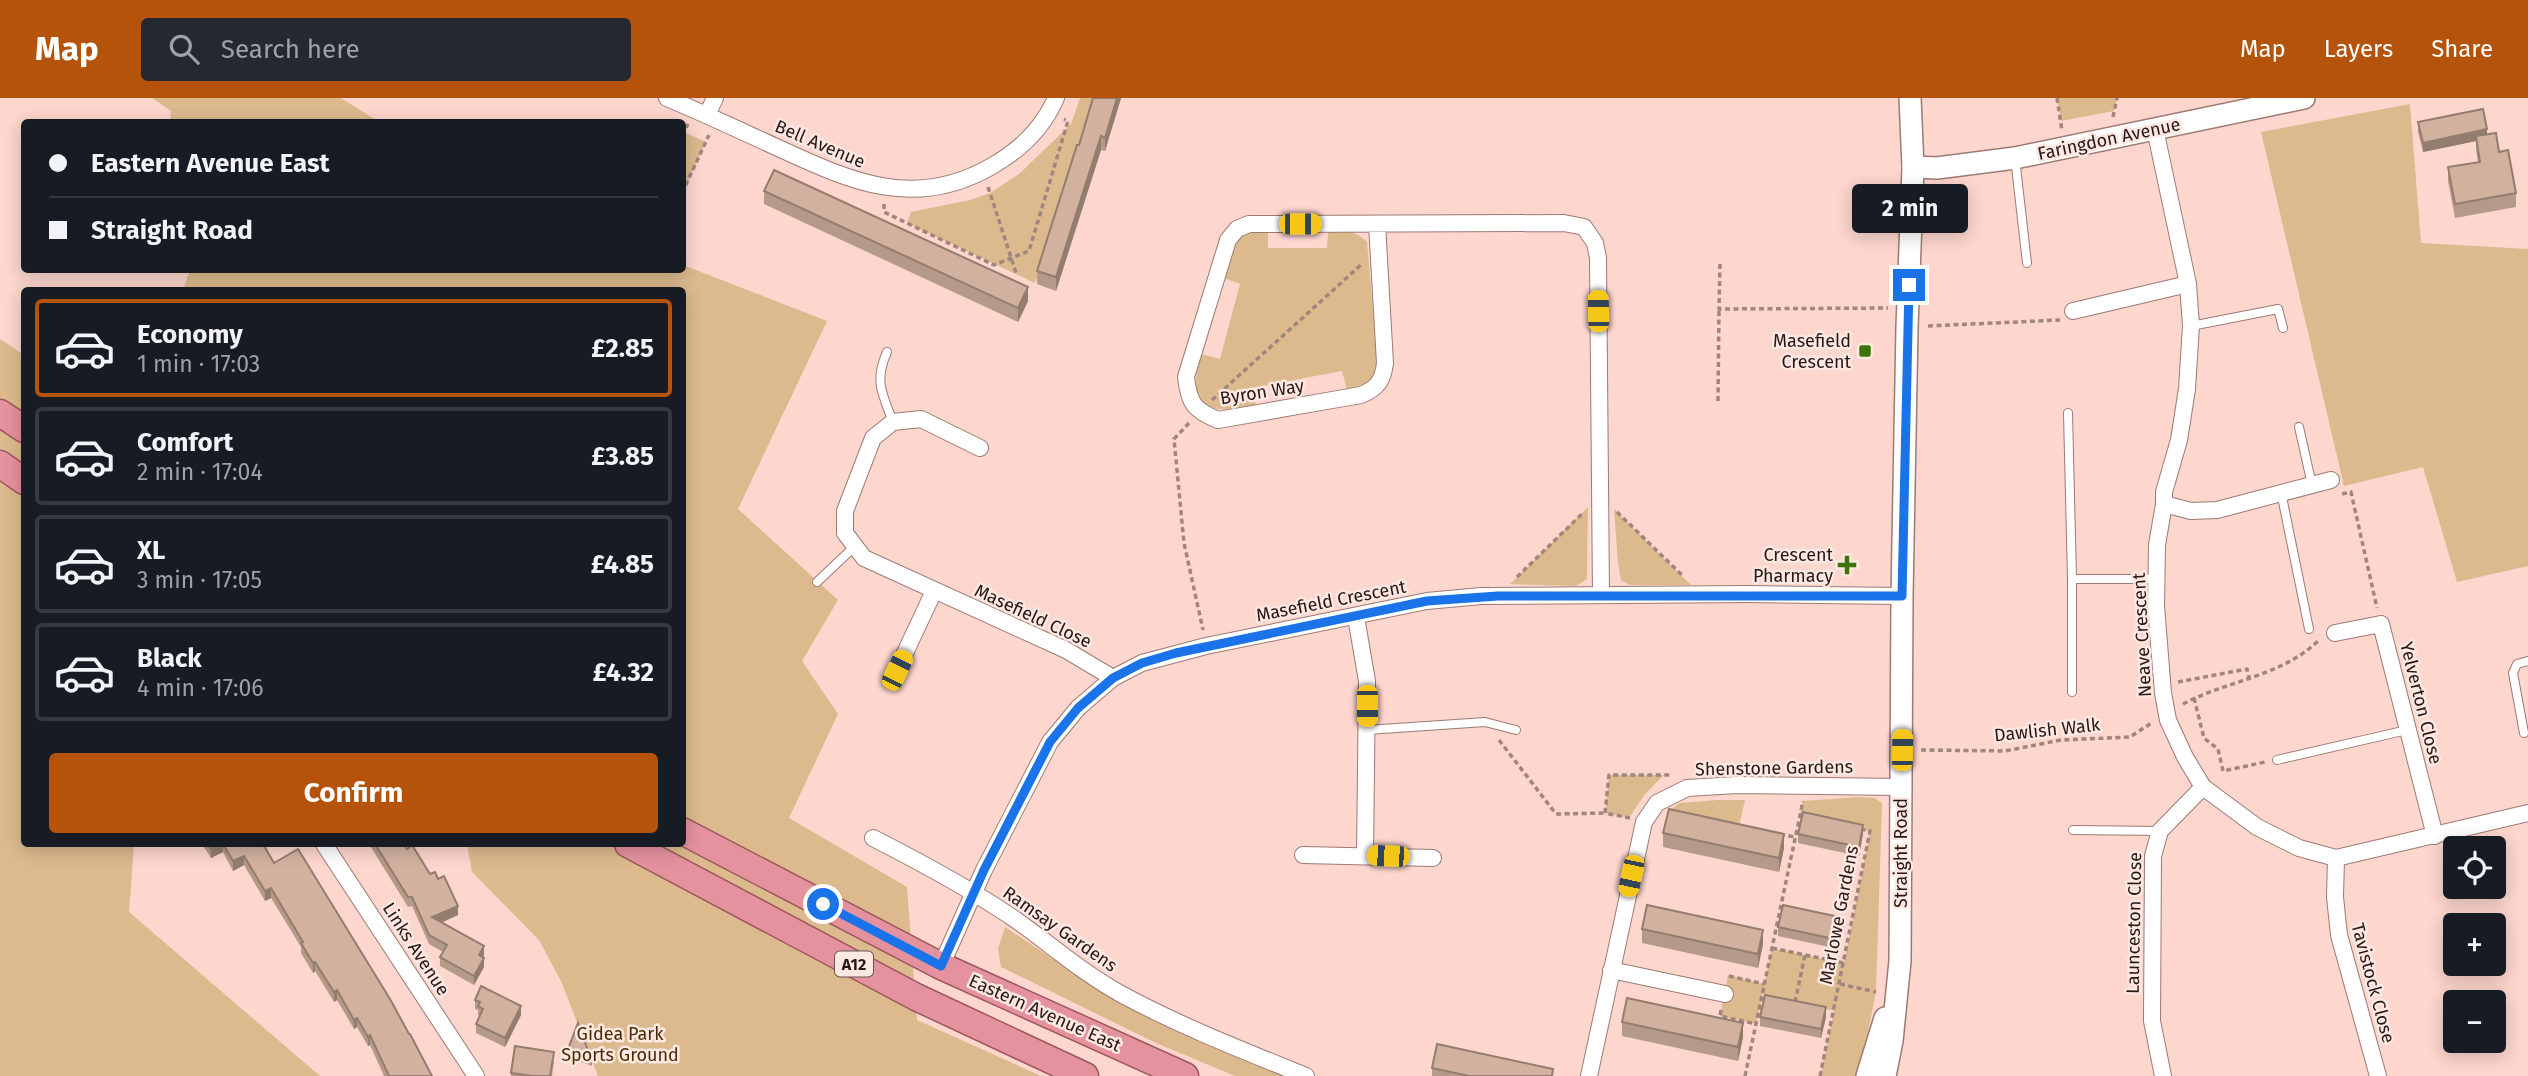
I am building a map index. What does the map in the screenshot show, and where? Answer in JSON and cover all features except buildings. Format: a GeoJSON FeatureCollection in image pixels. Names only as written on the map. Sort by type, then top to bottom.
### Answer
{"type":"FeatureCollection","features":[{"type":"Feature","properties":{"kind":"highway"},"geometry":{"type":"LineString","coordinates":[[0,413],[21,427]]}},
{"type":"Feature","properties":{"kind":"highway"},"geometry":{"type":"LineString","coordinates":[[0,464],[21,479]]}},
{"type":"Feature","properties":{"kind":"highway","name":"Eastern Avenue East"},"geometry":{"type":"LineString","coordinates":[[686,833],[941,966],[1185,1076]]}},
{"type":"Feature","properties":{"kind":"highway","name":"A12"},"geometry":{"type":"LineString","coordinates":[[634,847],[916,997],[1085,1076]]}},
{"type":"Feature","properties":{"kind":"street","name":"Bell Avenue"},"geometry":{"type":"LineString","coordinates":[[667,98],[849,179],[884,187],[939,187],[983,172],[1024,144],[1054,105]]}},
{"type":"Feature","properties":{"kind":"street"},"geometry":{"type":"LineString","coordinates":[[712,117],[715,98]]}},
{"type":"Feature","properties":{"kind":"street","name":"Straight Road"},"geometry":{"type":"LineString","coordinates":[[1885,1076],[1892,1041],[1898,979],[1902,872],[1902,596],[1907,318],[1913,167],[1910,98]]}},
{"type":"Feature","properties":{"kind":"street","name":"Faringdon Avenue"},"geometry":{"type":"LineString","coordinates":[[1913,167],[1937,168],[2015,158],[2304,98]]}},
{"type":"Feature","properties":{"kind":"street","name":"Neave Crescent"},"geometry":{"type":"LineString","coordinates":[[2155,129],[2188,284],[2191,326],[2187,389],[2179,440],[2164,492],[2157,545],[2156,606],[2162,685],[2167,713],[2185,757],[2203,788],[2257,827],[2278,839],[2317,854],[2336,858],[2528,813]]}},
{"type":"Feature","properties":{"kind":"street","name":"Byron Way"},"geometry":{"type":"LineString","coordinates":[[1377,224],[1385,363],[1383,377],[1374,389],[1361,395],[1218,420],[1199,412],[1188,394],[1186,377],[1228,240],[1237,229],[1249,224],[1564,223],[1584,227],[1595,243],[1598,258],[1601,595]]}},
{"type":"Feature","properties":{"kind":"street"},"geometry":{"type":"LineString","coordinates":[[2073,311],[2188,284]]}},
{"type":"Feature","properties":{"kind":"street"},"geometry":{"type":"LineString","coordinates":[[854,547],[845,533],[845,511],[873,438],[893,422],[921,419],[980,449]]}},
{"type":"Feature","properties":{"kind":"street"},"geometry":{"type":"LineString","coordinates":[[2164,504],[2191,511],[2217,510],[2331,480]]}},
{"type":"Feature","properties":{"kind":"street","name":"Masefield Close"},"geometry":{"type":"LineString","coordinates":[[854,547],[864,558],[1066,650],[1113,678]]}},
{"type":"Feature","properties":{"kind":"street"},"geometry":{"type":"LineString","coordinates":[[897,670],[934,591]]}},
{"type":"Feature","properties":{"kind":"street","name":"Masefield Crescent"},"geometry":{"type":"LineString","coordinates":[[941,966],[1012,813],[1050,742],[1078,708],[1113,678],[1142,663],[1206,646],[1427,601],[1498,596],[1902,596]]}},
{"type":"Feature","properties":{"kind":"street"},"geometry":{"type":"LineString","coordinates":[[1356,617],[1367,681],[1365,856]]}},
{"type":"Feature","properties":{"kind":"street","name":"Yelverton Close"},"geometry":{"type":"LineString","coordinates":[[2335,633],[2381,624],[2435,836]]}},
{"type":"Feature","properties":{"kind":"street","name":"Shenstone Gardens"},"geometry":{"type":"LineString","coordinates":[[1644,822],[1657,803],[1687,788],[1806,785],[1901,787]]}},
{"type":"Feature","properties":{"kind":"street","name":"Launceston Close"},"geometry":{"type":"LineString","coordinates":[[2163,1076],[2152,1021],[2153,856],[2161,831],[2203,788]]}},
{"type":"Feature","properties":{"kind":"street"},"geometry":{"type":"LineString","coordinates":[[1589,1076],[1644,822]]}},
{"type":"Feature","properties":{"kind":"street","name":"Ramsay Gardens"},"geometry":{"type":"LineString","coordinates":[[873,838],[974,893],[1017,921],[1071,964],[1121,994],[1199,1031],[1306,1076]]}},
{"type":"Feature","properties":{"kind":"street","name":"Links Avenue"},"geometry":{"type":"LineString","coordinates":[[326,847],[476,1076]]}},
{"type":"Feature","properties":{"kind":"street"},"geometry":{"type":"LineString","coordinates":[[1303,855],[1433,858]]}},
{"type":"Feature","properties":{"kind":"street","name":"Tavistock Close"},"geometry":{"type":"LineString","coordinates":[[2336,858],[2335,897],[2339,935],[2378,1076]]}},
{"type":"Feature","properties":{"kind":"street"},"geometry":{"type":"LineString","coordinates":[[1611,970],[1725,994]]}},
{"type":"Feature","properties":{"kind":"street","name":"Straight Road"},"geometry":{"type":"LineString","coordinates":[[1867,1076],[1898,979]]}},
{"type":"Feature","properties":{"kind":"lane"},"geometry":{"type":"LineString","coordinates":[[2015,158],[2027,262]]}},
{"type":"Feature","properties":{"kind":"lane"},"geometry":{"type":"LineString","coordinates":[[2191,326],[2278,309],[2283,328]]}},
{"type":"Feature","properties":{"kind":"lane"},"geometry":{"type":"LineString","coordinates":[[887,352],[880,368],[878,383],[893,422]]}},
{"type":"Feature","properties":{"kind":"lane"},"geometry":{"type":"LineString","coordinates":[[2068,413],[2072,692]]}},
{"type":"Feature","properties":{"kind":"lane"},"geometry":{"type":"LineString","coordinates":[[2299,427],[2312,485]]}},
{"type":"Feature","properties":{"kind":"lane"},"geometry":{"type":"LineString","coordinates":[[2281,492],[2309,629]]}},
{"type":"Feature","properties":{"kind":"lane"},"geometry":{"type":"LineString","coordinates":[[817,582],[854,547]]}},
{"type":"Feature","properties":{"kind":"lane"},"geometry":{"type":"LineString","coordinates":[[2072,579],[2157,579]]}},
{"type":"Feature","properties":{"kind":"lane"},"geometry":{"type":"LineString","coordinates":[[2524,733],[2514,673],[2517,664],[2528,661]]}},
{"type":"Feature","properties":{"kind":"lane"},"geometry":{"type":"LineString","coordinates":[[1367,730],[1485,722],[1516,730]]}},
{"type":"Feature","properties":{"kind":"lane"},"geometry":{"type":"LineString","coordinates":[[2277,760],[2407,730]]}},
{"type":"Feature","properties":{"kind":"lane"},"geometry":{"type":"LineString","coordinates":[[2073,830],[2161,831]]}},
{"type":"Feature","properties":{"kind":"path"},"geometry":{"type":"LineString","coordinates":[[2057,98],[2064,148]]}},
{"type":"Feature","properties":{"kind":"path"},"geometry":{"type":"LineString","coordinates":[[884,187],[884,212],[994,265],[1029,251],[1068,121],[1054,105]]}},
{"type":"Feature","properties":{"kind":"path"},"geometry":{"type":"LineString","coordinates":[[686,183],[712,117]]}},
{"type":"Feature","properties":{"kind":"path"},"geometry":{"type":"LineString","coordinates":[[983,172],[1017,276]]}},
{"type":"Feature","properties":{"kind":"path"},"geometry":{"type":"LineString","coordinates":[[1206,646],[1184,543],[1174,439],[1199,412],[1379,248]]}},
{"type":"Feature","properties":{"kind":"path"},"geometry":{"type":"LineString","coordinates":[[1718,401],[1720,264]]}},
{"type":"Feature","properties":{"kind":"path"},"geometry":{"type":"LineString","coordinates":[[1719,309],[1907,318],[2062,320],[2073,311]]}},
{"type":"Feature","properties":{"kind":"path"},"geometry":{"type":"LineString","coordinates":[[2331,480],[2335,496],[2351,492],[2381,624]]}},
{"type":"Feature","properties":{"kind":"path"},"geometry":{"type":"LineString","coordinates":[[1498,596],[1600,496],[1701,595]]}},
{"type":"Feature","properties":{"kind":"path","name":"Dawlish Walk"},"geometry":{"type":"LineString","coordinates":[[1902,750],[2005,751],[2061,740],[2130,737],[2194,698],[2249,679],[2307,651],[2322,636],[2335,633]]}},
{"type":"Feature","properties":{"kind":"path"},"geometry":{"type":"LineString","coordinates":[[2162,685],[2247,669],[2249,679]]}},
{"type":"Feature","properties":{"kind":"path"},"geometry":{"type":"LineString","coordinates":[[2194,698],[2204,738],[2218,749],[2223,771],[2277,760]]}},
{"type":"Feature","properties":{"kind":"path"},"geometry":{"type":"LineString","coordinates":[[1485,722],[1556,814],[1605,813],[1644,822]]}},
{"type":"Feature","properties":{"kind":"path"},"geometry":{"type":"LineString","coordinates":[[1605,813],[1609,775],[1680,776],[1687,788]]}},
{"type":"Feature","properties":{"kind":"path"},"geometry":{"type":"LineString","coordinates":[[1745,1076],[1806,785]]}},
{"type":"Feature","properties":{"kind":"path"},"geometry":{"type":"LineString","coordinates":[[1799,818],[1811,820]]}},
{"type":"Feature","properties":{"kind":"path","name":"Marlowe Gardens"},"geometry":{"type":"LineString","coordinates":[[1820,1076],[1870,831],[1858,829]]}},
{"type":"Feature","properties":{"kind":"path"},"geometry":{"type":"LineString","coordinates":[[1773,833],[1795,837]]}},
{"type":"Feature","properties":{"kind":"path"},"geometry":{"type":"LineString","coordinates":[[1772,948],[1844,963]]}},
{"type":"Feature","properties":{"kind":"path"},"geometry":{"type":"LineString","coordinates":[[1784,1000],[1796,1002],[1805,954]]}},
{"type":"Feature","properties":{"kind":"path"},"geometry":{"type":"LineString","coordinates":[[1756,1024],[1720,1016],[1728,975],[1764,984]]}},
{"type":"Feature","properties":{"kind":"path"},"geometry":{"type":"LineString","coordinates":[[1840,984],[1876,992]]}},
{"type":"Feature","properties":{"kind":"path"},"geometry":{"type":"LineString","coordinates":[[1762,995],[1773,998]]}},
{"type":"Feature","properties":{"kind":"path"},"geometry":{"type":"LineString","coordinates":[[1821,1008],[1834,1011]]}},
{"type":"Feature","properties":{"kind":"green space"},"geometry":{"type":"Polygon","coordinates":[[[152,98],[341,98],[374,119],[170,119],[171,111],[152,98]]]}},
{"type":"Feature","properties":{"kind":"green space"},"geometry":{"type":"Polygon","coordinates":[[[1080,98],[1093,98],[1035,283],[907,223],[911,212],[970,200],[990,193],[1019,174],[1071,124],[1080,98]]]}},
{"type":"Feature","properties":{"kind":"green space"},"geometry":{"type":"Polygon","coordinates":[[[2057,98],[2117,98],[2114,111],[2061,121],[2057,98]]]}},
{"type":"Feature","properties":{"kind":"green space"},"geometry":{"type":"Polygon","coordinates":[[[2410,104],[2421,243],[2528,249],[2528,566],[2457,582],[2423,467],[2344,486],[2261,132],[2410,104]]]}},
{"type":"Feature","properties":{"kind":"green space"},"geometry":{"type":"Polygon","coordinates":[[[686,133],[706,142],[686,186],[686,133]]]}},
{"type":"Feature","properties":{"kind":"green space"},"geometry":{"type":"Polygon","coordinates":[[[1268,230],[1268,248],[1327,248],[1328,231],[1349,232],[1367,242],[1377,356],[1375,373],[1367,385],[1347,390],[1342,371],[1252,388],[1256,406],[1239,409],[1213,408],[1204,404],[1199,397],[1196,387],[1197,372],[1201,354],[1220,359],[1240,284],[1224,278],[1232,249],[1239,237],[1268,230]]]}},
{"type":"Feature","properties":{"kind":"green space","name":"Gidea Park Sports Ground"},"geometry":{"type":"Polygon","coordinates":[[[686,266],[827,321],[738,509],[838,600],[802,661],[838,714],[789,818],[907,887],[917,1020],[1041,1076],[598,1076],[561,981],[539,940],[472,872],[468,847],[686,847],[686,287],[184,287],[189,273],[686,273],[686,266]]]}},
{"type":"Feature","properties":{"kind":"green space"},"geometry":{"type":"Polygon","coordinates":[[[0,339],[21,353],[21,847],[134,847],[129,912],[320,1076],[0,1076],[0,339]]]}},
{"type":"Feature","properties":{"kind":"green space"},"geometry":{"type":"Polygon","coordinates":[[[1588,507],[1587,579],[1576,586],[1510,584],[1588,507]]]}},
{"type":"Feature","properties":{"kind":"green space"},"geometry":{"type":"Polygon","coordinates":[[[1614,509],[1691,585],[1630,585],[1621,580],[1614,509]]]}},
{"type":"Feature","properties":{"kind":"green space"},"geometry":{"type":"Polygon","coordinates":[[[1609,775],[1664,775],[1645,794],[1629,818],[1605,813],[1609,775]]]}},
{"type":"Feature","properties":{"kind":"green space"},"geometry":{"type":"Polygon","coordinates":[[[1875,798],[1882,803],[1876,992],[1856,1076],[1820,1076],[1834,1011],[1763,994],[1756,1024],[1720,1016],[1728,975],[1764,984],[1772,948],[1844,963],[1870,832],[1799,818],[1803,801],[1875,798]]]}},
{"type":"Feature","properties":{"kind":"green space"},"geometry":{"type":"Polygon","coordinates":[[[1745,800],[1739,826],[1669,811],[1680,803],[1745,800]]]}},
{"type":"Feature","properties":{"kind":"green space"},"geometry":{"type":"Polygon","coordinates":[[[1005,927],[1099,990],[1234,1054],[1289,1076],[1235,1076],[1156,1043],[1001,967],[998,949],[1005,927]]]}},
{"type":"Feature","properties":{"kind":"place","name":"Masefield Crescent"},"geometry":{"type":"Point","coordinates":[1865,351]}},
{"type":"Feature","properties":{"kind":"place","name":"Crescent Pharmacy"},"geometry":{"type":"Point","coordinates":[1847,565]}},
{"type":"Feature","properties":{"kind":"route"},"geometry":{"type":"LineString","coordinates":[[823,904],[941,966],[984,870],[1050,742],[1078,708],[1113,678],[1142,663],[1176,653],[1427,601],[1481,596],[1902,596],[1909,285]]}}]}
